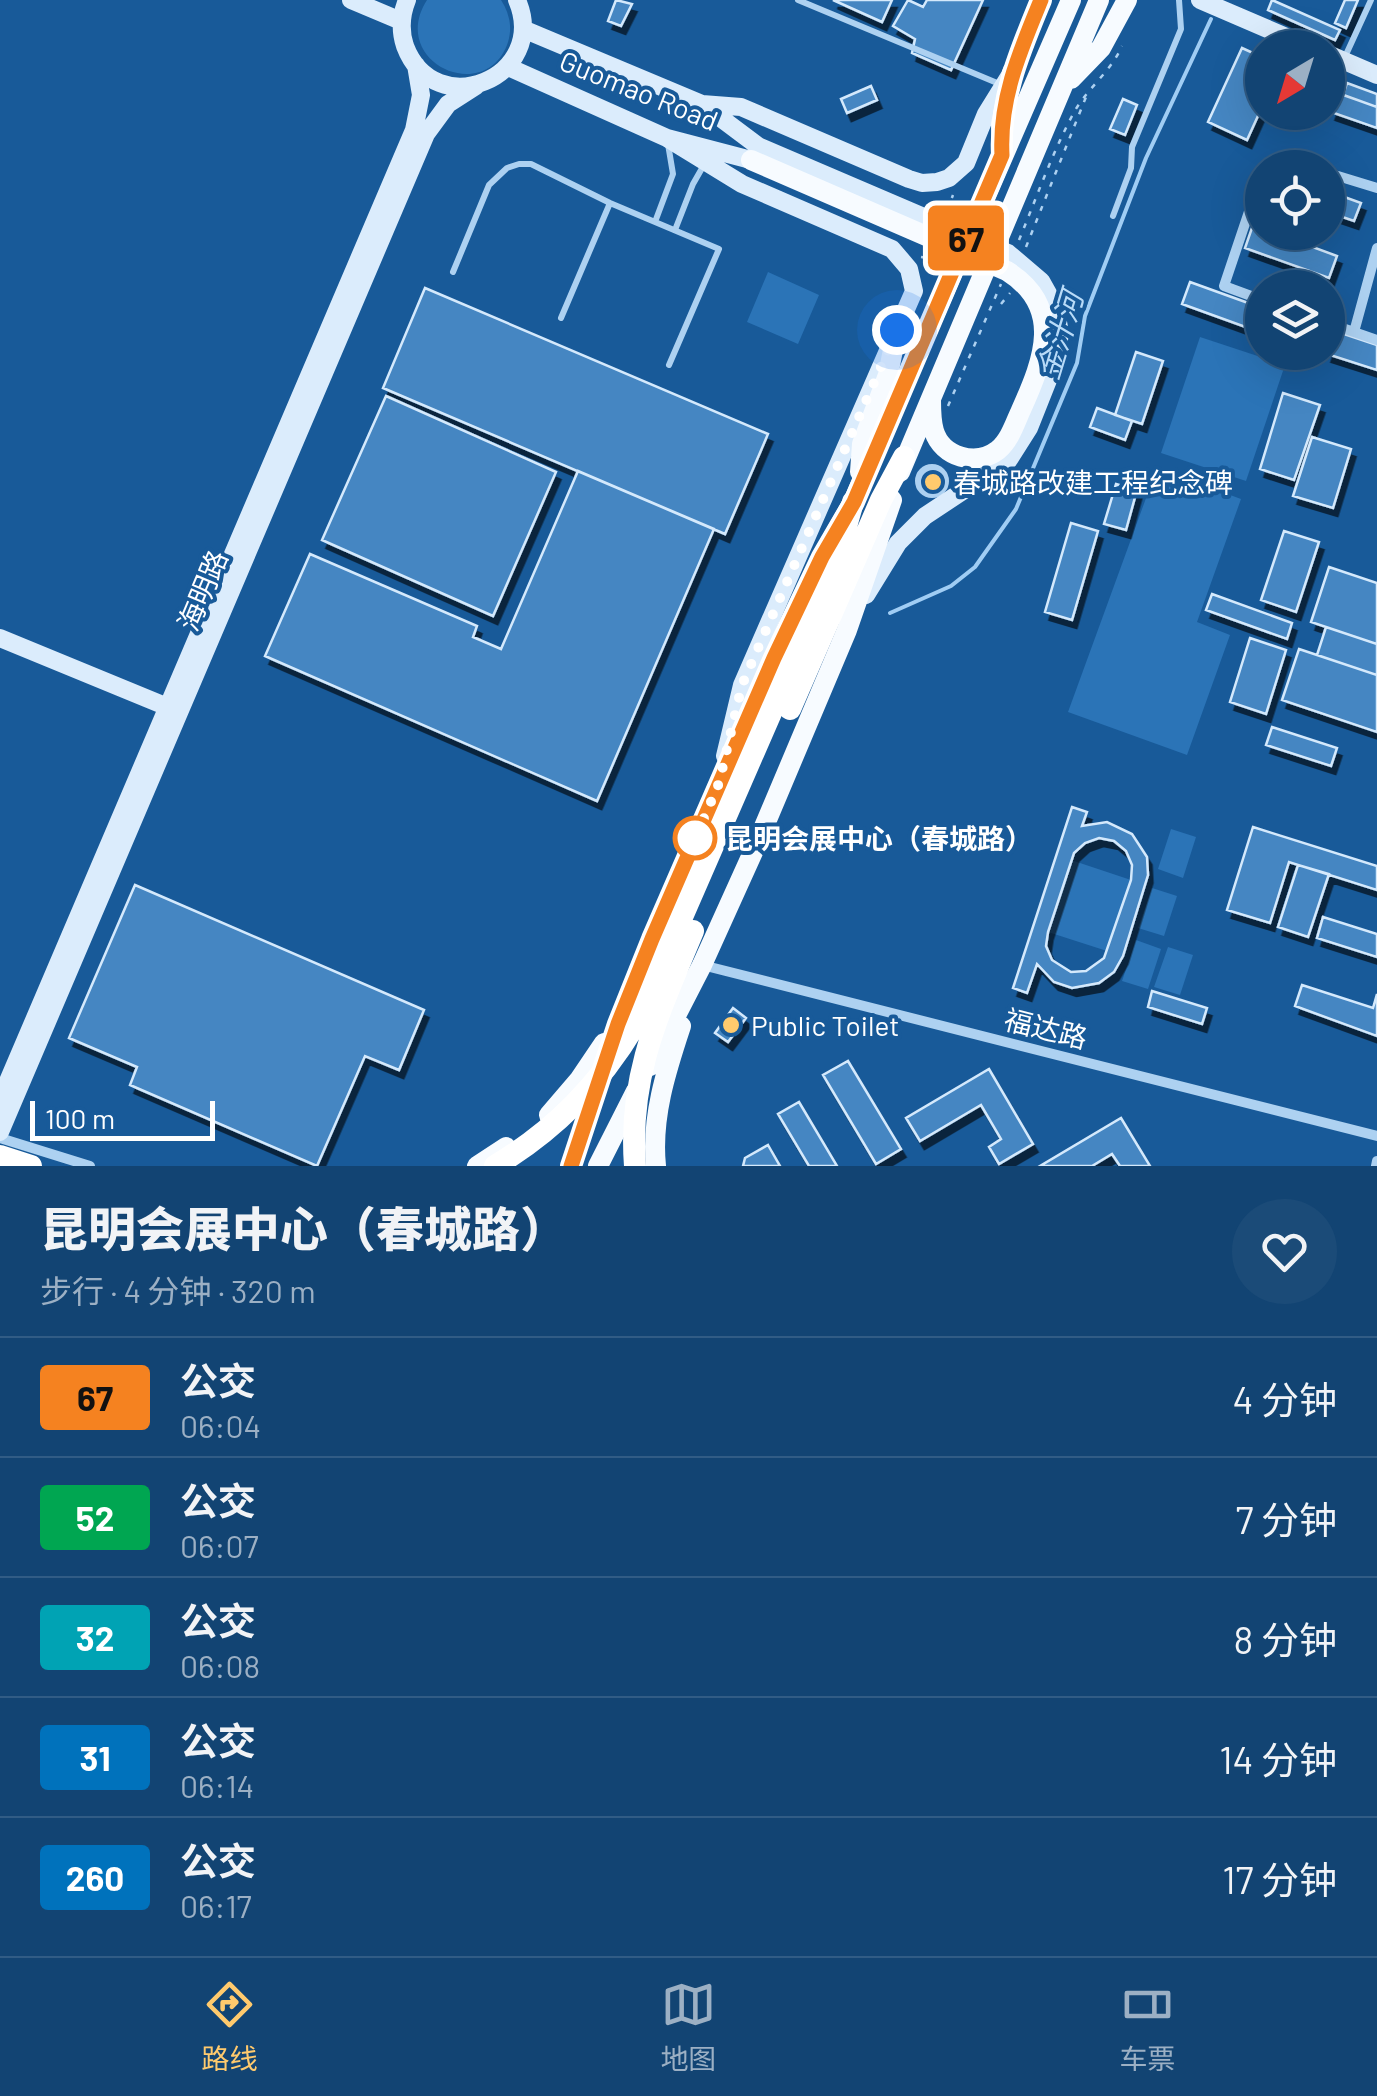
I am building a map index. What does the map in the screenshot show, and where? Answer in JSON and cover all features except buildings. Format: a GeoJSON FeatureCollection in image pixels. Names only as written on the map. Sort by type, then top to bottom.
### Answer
{"type":"FeatureCollection","features":[{"type":"Feature","properties":{"kind":"highway"},"geometry":{"type":"LineString","coordinates":[[495,1166],[563,1118],[616,1056],[725,838],[904,457]]}},
{"type":"Feature","properties":{"kind":"highway"},"geometry":{"type":"LineString","coordinates":[[635,1166],[634,1113],[642,1062],[725,838],[834,568],[856,494]]}},
{"type":"Feature","properties":{"kind":"highway"},"geometry":{"type":"LineString","coordinates":[[0,1158],[31,1166]]}},
{"type":"Feature","properties":{"kind":"main road"},"geometry":{"type":"LineString","coordinates":[[351,0],[401,21],[407,0]]}},
{"type":"Feature","properties":{"kind":"main road"},"geometry":{"type":"LineString","coordinates":[[508,67],[519,50],[524,29],[517,0]]}},
{"type":"Feature","properties":{"kind":"main road"},"geometry":{"type":"LineString","coordinates":[[702,104],[741,107],[922,183],[949,178],[966,163],[986,114],[1008,79],[1040,0]]}},
{"type":"Feature","properties":{"kind":"main road"},"geometry":{"type":"LineString","coordinates":[[571,1166],[618,1024],[649,946],[822,557],[856,494],[1070,0]]}},
{"type":"Feature","properties":{"kind":"main road"},"geometry":{"type":"LineString","coordinates":[[598,1166],[702,965],[848,630],[904,457],[979,286],[1013,232],[1060,92],[1099,0]]}},
{"type":"Feature","properties":{"kind":"main road"},"geometry":{"type":"LineString","coordinates":[[1060,92],[1101,48],[1127,0]]}},
{"type":"Feature","properties":{"kind":"main road"},"geometry":{"type":"LineString","coordinates":[[1200,0],[1270,30]]}},
{"type":"Feature","properties":{"kind":"main road","name":"海明路"},"geometry":{"type":"LineString","coordinates":[[0,1135],[21,1068],[414,130],[421,95],[416,65],[403,40],[401,21]]}},
{"type":"Feature","properties":{"kind":"main road","name":"Guomao Road"},"geometry":{"type":"LineString","coordinates":[[524,29],[702,104]]}},
{"type":"Feature","properties":{"kind":"main road"},"geometry":{"type":"LineString","coordinates":[[1345,61],[1377,75]]}},
{"type":"Feature","properties":{"kind":"main road"},"geometry":{"type":"LineString","coordinates":[[416,65],[440,84],[476,86]]}},
{"type":"Feature","properties":{"kind":"main road","name":"海明路"},"geometry":{"type":"LineString","coordinates":[[173,710],[426,134],[448,104],[508,67]]}},
{"type":"Feature","properties":{"kind":"main road","name":"Guomao Road"},"geometry":{"type":"LineString","coordinates":[[508,67],[666,138],[751,160]]}},
{"type":"Feature","properties":{"kind":"main road"},"geometry":{"type":"LineString","coordinates":[[1002,155],[1000,124],[1008,79]]}},
{"type":"Feature","properties":{"kind":"main road"},"geometry":{"type":"LineString","coordinates":[[702,104],[758,146],[1008,253],[1042,281],[1058,320],[1060,346],[1056,360],[1016,452],[998,469],[926,516],[898,543],[848,630]]}},
{"type":"Feature","properties":{"kind":"main road"},"geometry":{"type":"LineString","coordinates":[[666,138],[742,184],[892,249],[909,269],[914,291],[742,685],[719,783]]}},
{"type":"Feature","properties":{"kind":"main road"},"geometry":{"type":"LineString","coordinates":[[751,160],[1007,271],[1030,290],[1042,312],[1044,342],[1036,376],[1002,446],[988,456],[972,459],[949,451],[934,432],[930,398]]}},
{"type":"Feature","properties":{"kind":"main road"},"geometry":{"type":"LineString","coordinates":[[856,494],[862,444],[888,376],[897,330]]}},
{"type":"Feature","properties":{"kind":"main road"},"geometry":{"type":"LineString","coordinates":[[0,638],[173,710]]}},
{"type":"Feature","properties":{"kind":"main road"},"geometry":{"type":"LineString","coordinates":[[477,1166],[540,1122],[579,1080],[602,1046],[649,946]]}},
{"type":"Feature","properties":{"kind":"main road"},"geometry":{"type":"LineString","coordinates":[[656,1166],[661,1095],[702,965]]}},
{"type":"Feature","properties":{"kind":"main road","name":"海明路"},"geometry":{"type":"LineString","coordinates":[[0,1100],[21,1068]]}},
{"type":"Feature","properties":{"kind":"main road"},"geometry":{"type":"LineString","coordinates":[[0,1158],[18,1166]]}},
{"type":"Feature","properties":{"kind":"street"},"geometry":{"type":"LineString","coordinates":[[1345,178],[1377,188]]}},
{"type":"Feature","properties":{"kind":"street"},"geometry":{"type":"LineString","coordinates":[[1245,225],[1224,286],[1245,294]]}},
{"type":"Feature","properties":{"kind":"street"},"geometry":{"type":"LineString","coordinates":[[1354,332],[1377,248]]}},
{"type":"Feature","properties":{"kind":"street"},"geometry":{"type":"LineString","coordinates":[[1345,329],[1377,340]]}},
{"type":"Feature","properties":{"kind":"street","name":"福达路"},"geometry":{"type":"LineString","coordinates":[[702,965],[1377,1136]]}},
{"type":"Feature","properties":{"kind":"street"},"geometry":{"type":"LineString","coordinates":[[0,1135],[90,1166]]}},
{"type":"Feature","properties":{"kind":"lane"},"geometry":{"type":"LineString","coordinates":[[798,0],[1008,79]]}},
{"type":"Feature","properties":{"kind":"lane"},"geometry":{"type":"LineString","coordinates":[[1112,216],[1132,168],[1132,147],[1181,28],[1179,0]]}},
{"type":"Feature","properties":{"kind":"lane"},"geometry":{"type":"LineString","coordinates":[[1345,41],[1371,0]]}},
{"type":"Feature","properties":{"kind":"lane"},"geometry":{"type":"LineString","coordinates":[[655,222],[672,174],[666,138]]}},
{"type":"Feature","properties":{"kind":"lane"},"geometry":{"type":"LineString","coordinates":[[675,230],[706,162]]}},
{"type":"Feature","properties":{"kind":"lane"},"geometry":{"type":"LineString","coordinates":[[453,272],[489,185],[508,168],[531,164],[719,249],[669,365]]}},
{"type":"Feature","properties":{"kind":"lane"},"geometry":{"type":"LineString","coordinates":[[560,318],[610,203]]}},
{"type":"Feature","properties":{"kind":"path"},"geometry":{"type":"LineString","coordinates":[[1013,232],[1072,116],[1090,86],[1116,59]]}},
{"type":"Feature","properties":{"kind":"path"},"geometry":{"type":"LineString","coordinates":[[1026,249],[1090,86]]}},
{"type":"Feature","properties":{"kind":"path"},"geometry":{"type":"LineString","coordinates":[[922,256],[928,258]]}},
{"type":"Feature","properties":{"kind":"path"},"geometry":{"type":"LineString","coordinates":[[992,306],[1014,288]]}},
{"type":"Feature","properties":{"kind":"shaded area"},"geometry":{"type":"Polygon","coordinates":[[[427,0],[501,0],[510,33],[495,63],[479,72],[461,74],[443,68],[429,57],[420,41],[418,22],[427,0]]]}},
{"type":"Feature","properties":{"kind":"shaded area"},"geometry":{"type":"Polygon","coordinates":[[[768,272],[819,295],[798,344],[747,322],[768,272]]]}},
{"type":"Feature","properties":{"kind":"shaded area"},"geometry":{"type":"Polygon","coordinates":[[[1200,337],[1245,352],[1245,370],[1283,370],[1246,481],[1161,453],[1200,337]]]}},
{"type":"Feature","properties":{"kind":"shaded area"},"geometry":{"type":"Polygon","coordinates":[[[1157,468],[1241,499],[1197,622],[1230,635],[1187,755],[1068,712],[1157,468]]]}},
{"type":"Feature","properties":{"kind":"shaded area"},"geometry":{"type":"Polygon","coordinates":[[[1171,829],[1196,837],[1183,878],[1158,869],[1171,829]]]}},
{"type":"Feature","properties":{"kind":"shaded area"},"geometry":{"type":"Polygon","coordinates":[[[1071,860],[1131,880],[1107,951],[1048,932],[1071,860]]]}},
{"type":"Feature","properties":{"kind":"shaded area"},"geometry":{"type":"Polygon","coordinates":[[[1152,888],[1177,896],[1164,936],[1138,928],[1152,888]]]}},
{"type":"Feature","properties":{"kind":"shaded area"},"geometry":{"type":"Polygon","coordinates":[[[1136,940],[1161,949],[1148,989],[1122,981],[1136,940]]]}},
{"type":"Feature","properties":{"kind":"shaded area"},"geometry":{"type":"Polygon","coordinates":[[[1168,947],[1193,955],[1180,995],[1154,987],[1168,947]]]}},
{"type":"Feature","properties":{"kind":"waterway","name":"金汁河"},"geometry":{"type":"LineString","coordinates":[[890,613],[951,586],[975,567],[1016,509],[1077,363],[1085,316],[1146,158],[1211,19]]}},
{"type":"Feature","properties":{"kind":"bus line","name":"67"},"geometry":{"type":"LineString","coordinates":[[571,1166],[618,1024],[652,939],[774,658],[822,557],[854,502],[1002,155],[1000,124],[1012,72],[1041,0]]}},
{"type":"Feature","properties":{"kind":"place","name":"春城路改建工程纪念碑"},"geometry":{"type":"Point","coordinates":[933,482]}},
{"type":"Feature","properties":{"kind":"place","name":"昆明会展中心（春城路）"},"geometry":{"type":"Point","coordinates":[695,838]}},
{"type":"Feature","properties":{"kind":"place","name":"Public Toilet"},"geometry":{"type":"Point","coordinates":[731,1025]}},
{"type":"Feature","properties":{"kind":"route"},"geometry":{"type":"LineString","coordinates":[[695,838],[689,853],[719,783],[742,685],[897,330]]}}]}
